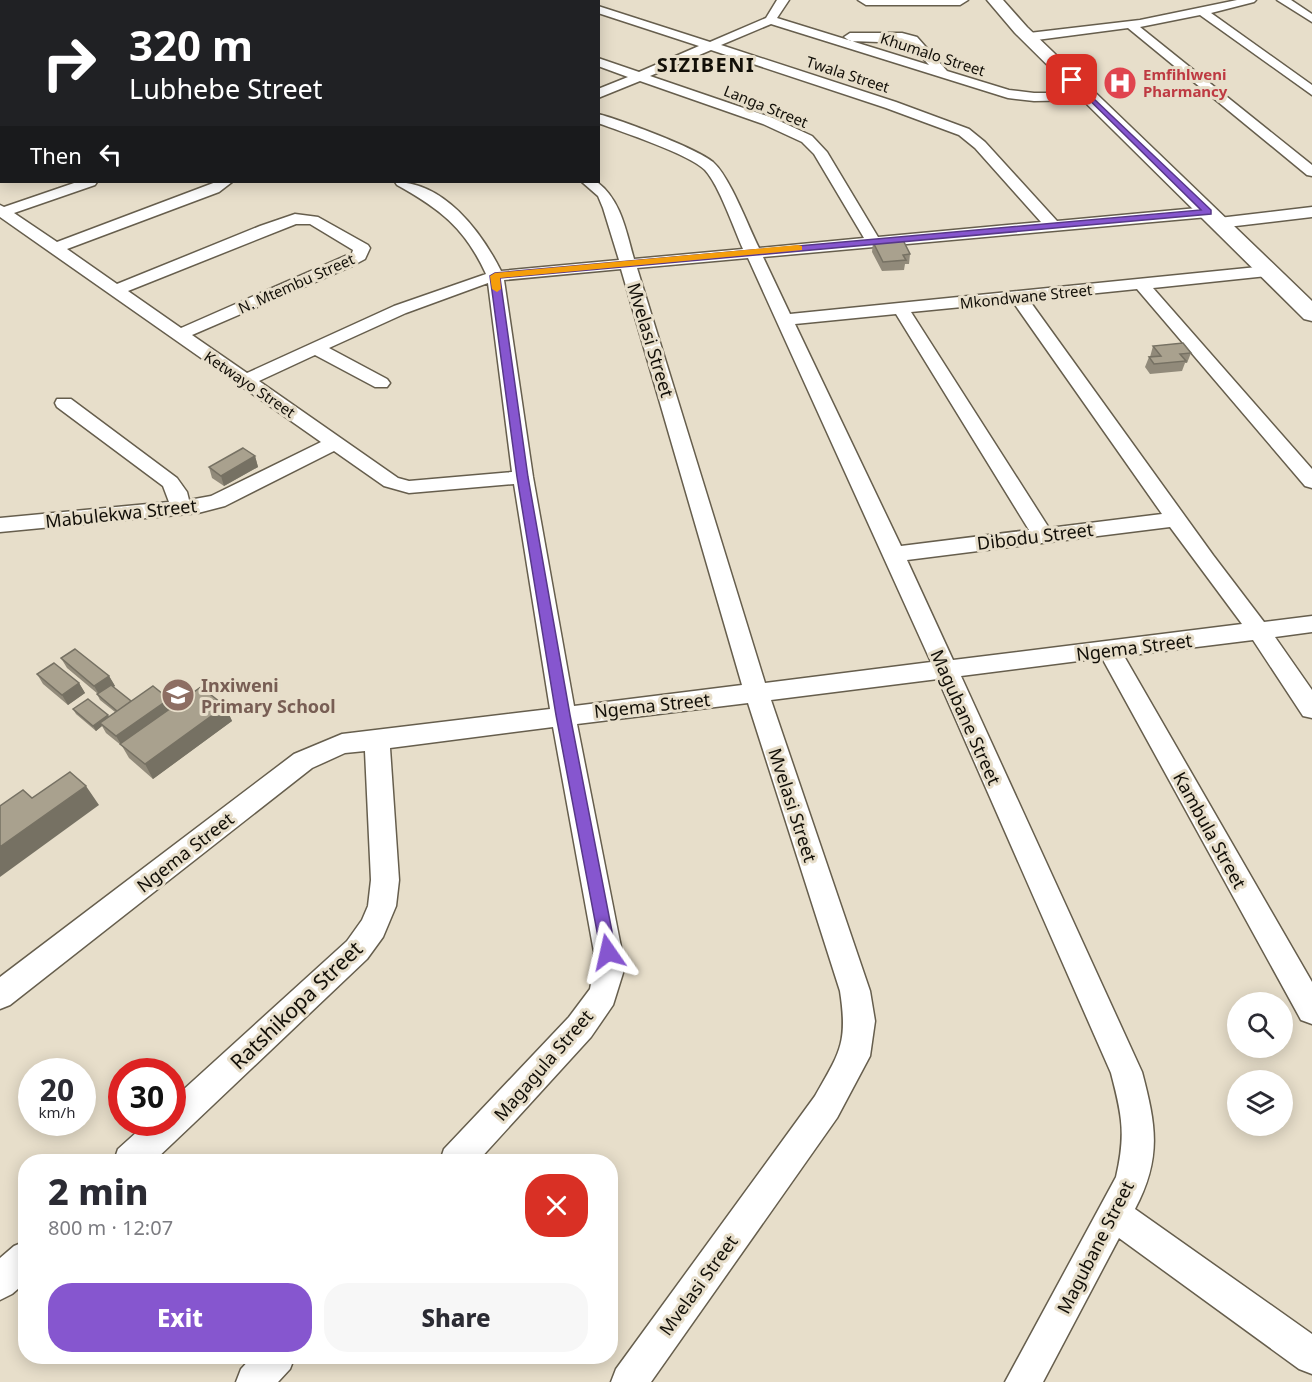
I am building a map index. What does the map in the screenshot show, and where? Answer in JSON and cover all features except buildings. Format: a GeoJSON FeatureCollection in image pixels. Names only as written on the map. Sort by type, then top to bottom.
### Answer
{"type":"FeatureCollection","features":[{"type":"Feature","properties":{"kind":"street"},"geometry":{"type":"LineString","coordinates":[[600,93],[770,20],[783,0]]}},
{"type":"Feature","properties":{"kind":"street"},"geometry":{"type":"LineString","coordinates":[[866,0],[960,0]]}},
{"type":"Feature","properties":{"kind":"street"},"geometry":{"type":"LineString","coordinates":[[995,0],[1029,37],[1312,314]]}},
{"type":"Feature","properties":{"kind":"street"},"geometry":{"type":"LineString","coordinates":[[1029,37],[1132,26],[1204,13],[1250,0]]}},
{"type":"Feature","properties":{"kind":"street"},"geometry":{"type":"LineString","coordinates":[[1283,0],[1312,19]]}},
{"type":"Feature","properties":{"kind":"street","name":"Twala Street"},"geometry":{"type":"LineString","coordinates":[[600,10],[891,105],[964,132],[980,145],[1052,225]]}},
{"type":"Feature","properties":{"kind":"street"},"geometry":{"type":"LineString","coordinates":[[1204,13],[1312,91]]}},
{"type":"Feature","properties":{"kind":"street","name":"Khumalo Street"},"geometry":{"type":"LineString","coordinates":[[770,20],[1018,96],[1089,96]]}},
{"type":"Feature","properties":{"kind":"street"},"geometry":{"type":"LineString","coordinates":[[1132,26],[1312,172]]}},
{"type":"Feature","properties":{"kind":"street"},"geometry":{"type":"LineString","coordinates":[[827,37],[910,39],[921,47],[944,75]]}},
{"type":"Feature","properties":{"kind":"street","name":"Langa Street"},"geometry":{"type":"LineString","coordinates":[[600,63],[768,121],[813,143],[873,241]]}},
{"type":"Feature","properties":{"kind":"street","name":"Magubane Street"},"geometry":{"type":"LineString","coordinates":[[600,119],[678,149],[709,166],[719,180],[894,554],[1126,1072],[1136,1109],[1139,1146],[1131,1182],[1023,1382]]}},
{"type":"Feature","properties":{"kind":"street"},"geometry":{"type":"LineString","coordinates":[[2,211],[87,183]]}},
{"type":"Feature","properties":{"kind":"street"},"geometry":{"type":"LineString","coordinates":[[56,248],[214,189],[223,183]]}},
{"type":"Feature","properties":{"kind":"street","name":"Magagula Street"},"geometry":{"type":"LineString","coordinates":[[404,183],[458,217],[483,248],[495,276],[523,477],[563,715],[608,952],[608,973],[603,995],[580,1027],[462,1154]]}},
{"type":"Feature","properties":{"kind":"street","name":"Mvelasi Street"},"geometry":{"type":"LineString","coordinates":[[590,183],[604,194],[611,208],[757,694],[855,991],[860,1021],[855,1056],[826,1107],[629,1382]]}},
{"type":"Feature","properties":{"kind":"street","name":"Ketwayo Street"},"geometry":{"type":"LineString","coordinates":[[2,211],[391,482],[409,487],[523,477]]}},
{"type":"Feature","properties":{"kind":"street"},"geometry":{"type":"LineString","coordinates":[[247,380],[446,291],[495,276],[1052,225],[1312,212]]}},
{"type":"Feature","properties":{"kind":"street","name":"N. Mtembu Street"},"geometry":{"type":"LineString","coordinates":[[116,290],[295,219],[313,220],[362,248],[359,256],[346,263],[178,334]]}},
{"type":"Feature","properties":{"kind":"street","name":"Mkondwane Street"},"geometry":{"type":"LineString","coordinates":[[785,320],[1267,271]]}},
{"type":"Feature","properties":{"kind":"street"},"geometry":{"type":"LineString","coordinates":[[1142,285],[1312,483]]}},
{"type":"Feature","properties":{"kind":"street"},"geometry":{"type":"LineString","coordinates":[[1018,297],[1259,631],[1312,709]]}},
{"type":"Feature","properties":{"kind":"street"},"geometry":{"type":"LineString","coordinates":[[902,309],[1042,534]]}},
{"type":"Feature","properties":{"kind":"street"},"geometry":{"type":"LineString","coordinates":[[316,348],[381,383]]}},
{"type":"Feature","properties":{"kind":"street"},"geometry":{"type":"LineString","coordinates":[[64,403],[170,482],[177,492],[181,508]]}},
{"type":"Feature","properties":{"kind":"street","name":"Mabulekwa Street"},"geometry":{"type":"LineString","coordinates":[[0,525],[181,508],[218,501],[335,443]]}},
{"type":"Feature","properties":{"kind":"street","name":"Dibodu Street"},"geometry":{"type":"LineString","coordinates":[[894,554],[1176,519]]}},
{"type":"Feature","properties":{"kind":"street","name":"Ngema Street"},"geometry":{"type":"LineString","coordinates":[[0,995],[303,761],[342,744],[1312,624]]}},
{"type":"Feature","properties":{"kind":"street","name":"Kambula Street"},"geometry":{"type":"LineString","coordinates":[[1109,650],[1312,1010]]}},
{"type":"Feature","properties":{"kind":"street","name":"Ratshikopa Street"},"geometry":{"type":"LineString","coordinates":[[138,1154],[357,950],[373,928],[382,906],[385,880],[377,739]]}},
{"type":"Feature","properties":{"kind":"street"},"geometry":{"type":"LineString","coordinates":[[1115,1215],[1312,1356]]}},
{"type":"Feature","properties":{"kind":"street"},"geometry":{"type":"LineString","coordinates":[[0,1282],[18,1265]]}},
{"type":"Feature","properties":{"kind":"street"},"geometry":{"type":"LineString","coordinates":[[254,1382],[270,1364]]}},
{"type":"Feature","properties":{"kind":"slow traffic"},"geometry":{"type":"LineString","coordinates":[[497,289],[495,276],[798,248]]}},
{"type":"Feature","properties":{"kind":"place","name":"Emfihlweni Pharmancy"},"geometry":{"type":"Point","coordinates":[1120,83]}},
{"type":"Feature","properties":{"kind":"place","name":"Inxiweni Primary School"},"geometry":{"type":"Point","coordinates":[178,695]}},
{"type":"Feature","properties":{"kind":"district","name":"SIZIBENI"},"geometry":{"type":"Point","coordinates":[706,64]}},
{"type":"Feature","properties":{"kind":"route"},"geometry":{"type":"LineString","coordinates":[[608,952],[563,715],[523,477],[495,276],[918,236],[1208,212],[1072,80]]}}]}
